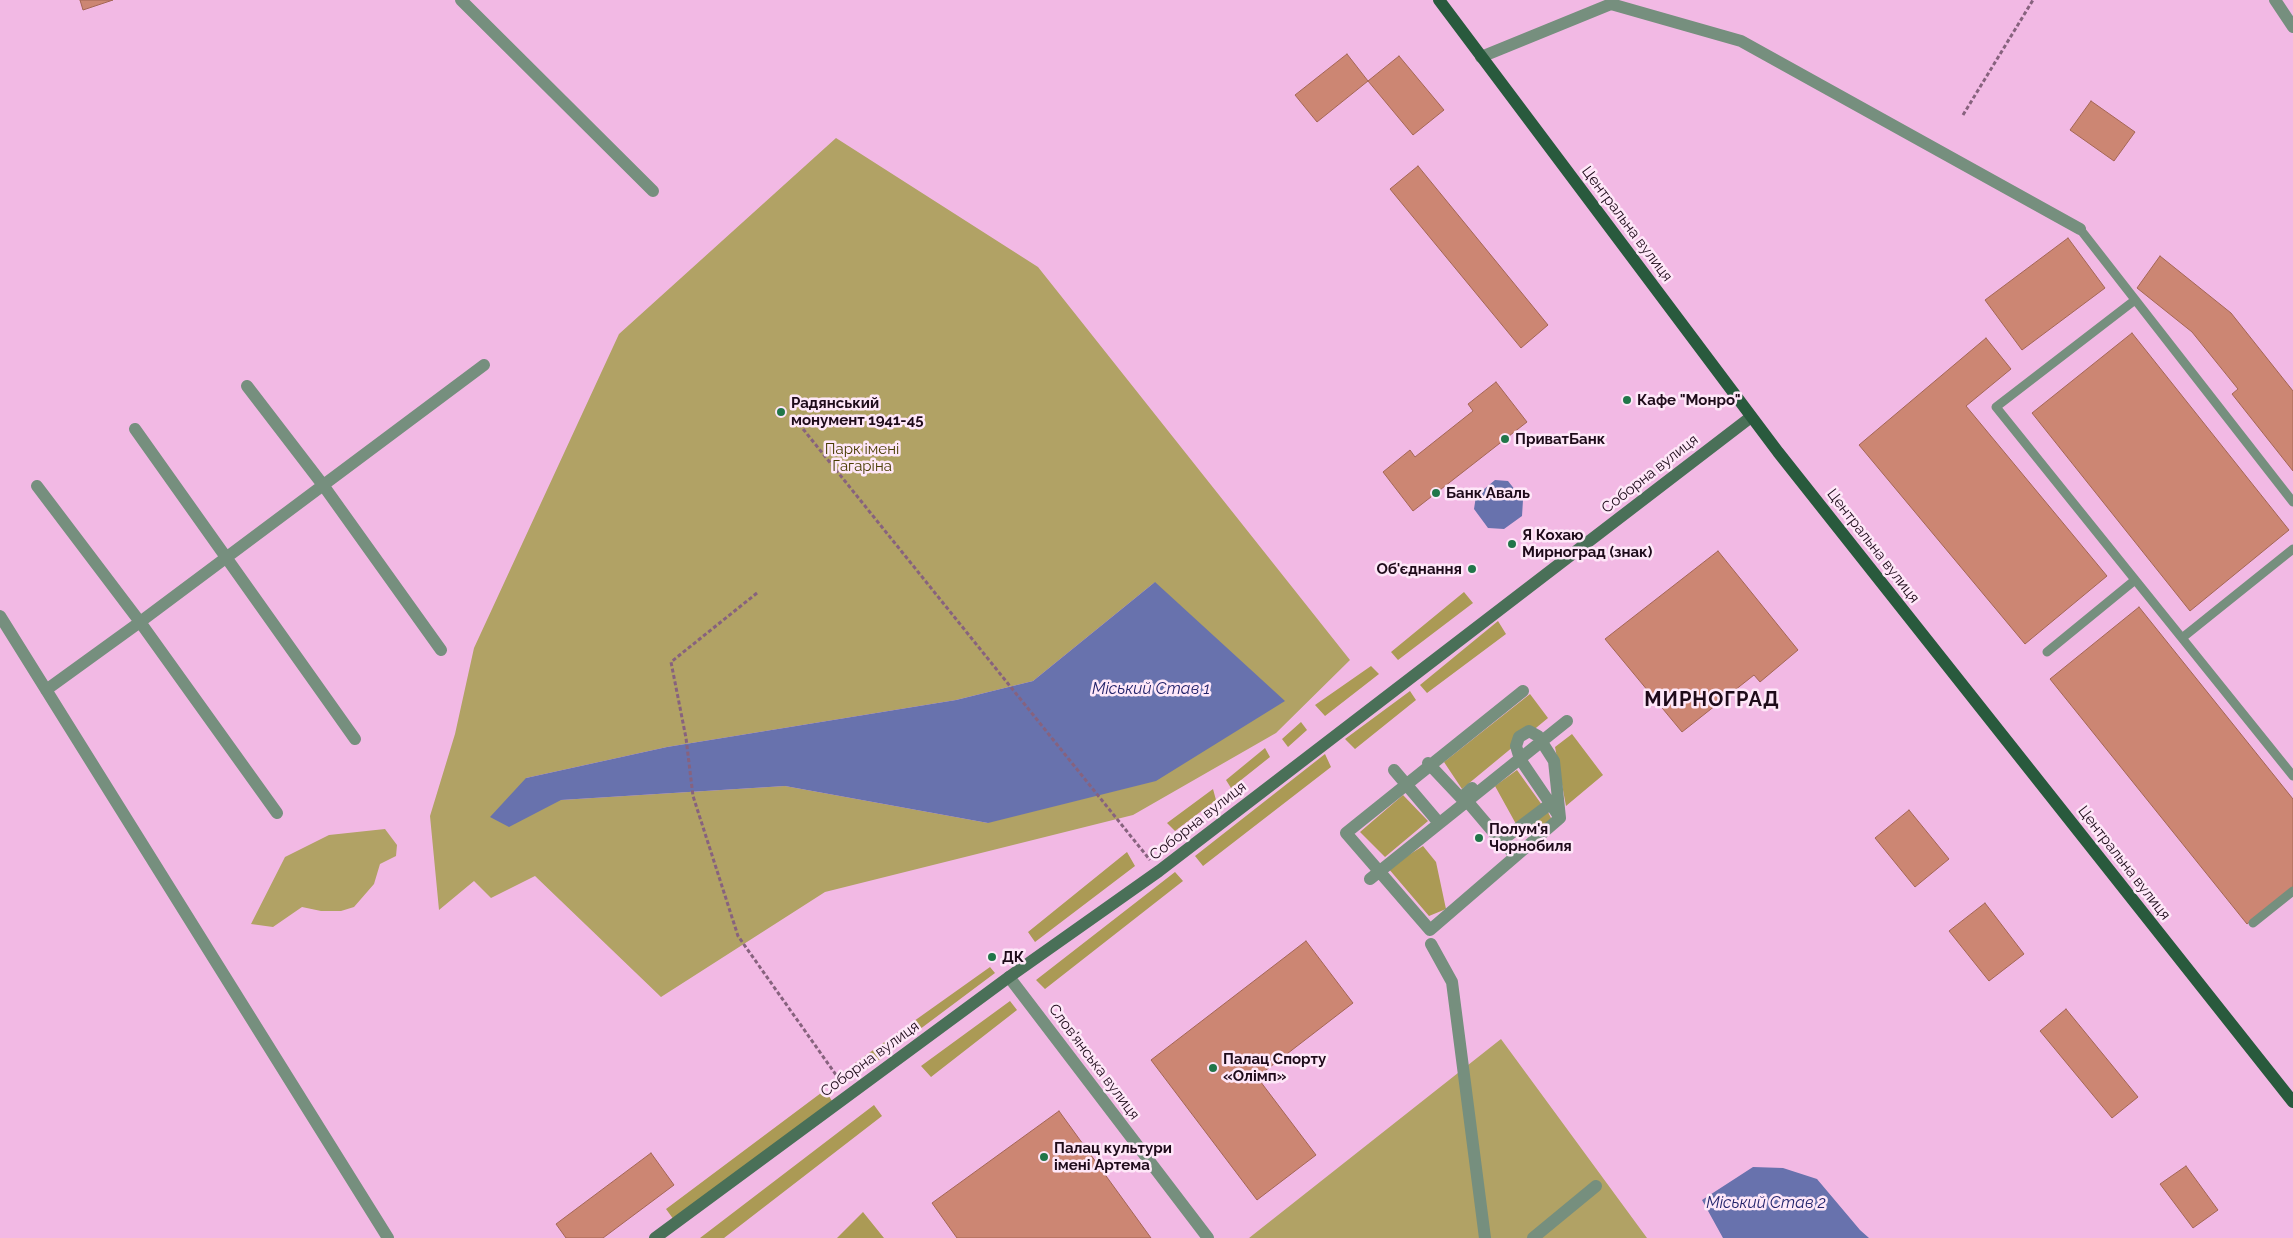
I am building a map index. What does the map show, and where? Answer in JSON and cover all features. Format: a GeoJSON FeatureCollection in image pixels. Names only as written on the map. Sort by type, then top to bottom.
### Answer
{"type":"FeatureCollection","features":[{"type":"Feature","properties":{"kind":"main road","name":"Центральна вулиця"},"geometry":{"type":"LineString","coordinates":[[1439,0],[1751,417],[2293,1102]]}},
{"type":"Feature","properties":{"kind":"street"},"geometry":{"type":"LineString","coordinates":[[462,0],[653,191]]}},
{"type":"Feature","properties":{"kind":"street"},"geometry":{"type":"LineString","coordinates":[[2275,0],[2293,27]]}},
{"type":"Feature","properties":{"kind":"street"},"geometry":{"type":"LineString","coordinates":[[1481,57],[1611,4],[1741,41],[2080,229]]}},
{"type":"Feature","properties":{"kind":"street"},"geometry":{"type":"LineString","coordinates":[[46,690],[484,365]]}},
{"type":"Feature","properties":{"kind":"street"},"geometry":{"type":"LineString","coordinates":[[247,386],[323,485],[441,650]]}},
{"type":"Feature","properties":{"kind":"street","name":"Соборна вулиця"},"geometry":{"type":"LineString","coordinates":[[655,1238],[1009,977],[1159,871],[1751,417]]}},
{"type":"Feature","properties":{"kind":"street"},"geometry":{"type":"LineString","coordinates":[[135,429],[355,739]]}},
{"type":"Feature","properties":{"kind":"street"},"geometry":{"type":"LineString","coordinates":[[37,486],[140,622],[277,813]]}},
{"type":"Feature","properties":{"kind":"street"},"geometry":{"type":"LineString","coordinates":[[0,616],[388,1238]]}},
{"type":"Feature","properties":{"kind":"street"},"geometry":{"type":"LineString","coordinates":[[1523,691],[1346,833],[1430,930],[1560,818]]}},
{"type":"Feature","properties":{"kind":"street"},"geometry":{"type":"LineString","coordinates":[[1370,879],[1568,720]]}},
{"type":"Feature","properties":{"kind":"street"},"geometry":{"type":"LineString","coordinates":[[1529,731],[1538,736],[1554,761],[1560,818],[1520,759],[1516,746],[1519,736],[1529,731]]}},
{"type":"Feature","properties":{"kind":"street"},"geometry":{"type":"LineString","coordinates":[[1428,763],[1461,798],[1487,775],[1497,777]]}},
{"type":"Feature","properties":{"kind":"street"},"geometry":{"type":"LineString","coordinates":[[1394,770],[1439,824]]}},
{"type":"Feature","properties":{"kind":"street"},"geometry":{"type":"LineString","coordinates":[[1467,801],[1516,856]]}},
{"type":"Feature","properties":{"kind":"street"},"geometry":{"type":"LineString","coordinates":[[1501,841],[1550,804]]}},
{"type":"Feature","properties":{"kind":"street"},"geometry":{"type":"LineString","coordinates":[[1431,944],[1452,982],[1485,1238]]}},
{"type":"Feature","properties":{"kind":"street","name":"Слов'янська вулиця"},"geometry":{"type":"LineString","coordinates":[[1009,977],[1208,1238]]}},
{"type":"Feature","properties":{"kind":"street"},"geometry":{"type":"LineString","coordinates":[[1533,1238],[1596,1186]]}},
{"type":"Feature","properties":{"kind":"lane"},"geometry":{"type":"LineString","coordinates":[[2080,229],[2293,502]]}},
{"type":"Feature","properties":{"kind":"lane"},"geometry":{"type":"LineString","coordinates":[[2135,300],[1996,407],[2293,776]]}},
{"type":"Feature","properties":{"kind":"lane"},"geometry":{"type":"LineString","coordinates":[[2182,638],[2293,549]]}},
{"type":"Feature","properties":{"kind":"lane"},"geometry":{"type":"LineString","coordinates":[[2047,652],[2135,580]]}},
{"type":"Feature","properties":{"kind":"lane"},"geometry":{"type":"LineString","coordinates":[[2253,923],[2293,891]]}},
{"type":"Feature","properties":{"kind":"path"},"geometry":{"type":"LineString","coordinates":[[1963,115],[2033,0]]}},
{"type":"Feature","properties":{"kind":"path"},"geometry":{"type":"LineString","coordinates":[[799,424],[1159,871]]}},
{"type":"Feature","properties":{"kind":"path"},"geometry":{"type":"LineString","coordinates":[[757,593],[671,662],[686,738],[693,796],[738,936],[850,1094]]}},
{"type":"Feature","properties":{"kind":"green space","name":"Парк імені Гагаріна"},"geometry":{"type":"Polygon","coordinates":[[[836,138],[1038,267],[1350,660],[1276,733],[1133,815],[825,892],[661,997],[535,876],[491,898],[474,881],[439,910],[430,816],[455,734],[474,648],[619,334],[836,138]],[[1155,582],[1033,681],[956,700],[667,747],[526,778],[561,800],[785,786],[988,823],[1155,582]]]}},
{"type":"Feature","properties":{"kind":"green space"},"geometry":{"type":"Polygon","coordinates":[[[385,829],[397,845],[396,856],[380,864],[374,884],[354,907],[341,911],[321,911],[302,907],[273,927],[251,924],[285,857],[329,835],[385,829]]]}},
{"type":"Feature","properties":{"kind":"green space"},"geometry":{"type":"Polygon","coordinates":[[[1501,1039],[1647,1238],[1249,1238],[1501,1039]]]}},
{"type":"Feature","properties":{"kind":"shaded area"},"geometry":{"type":"Polygon","coordinates":[[[1464,592],[1473,603],[1398,660],[1391,652],[1464,592]]]}},
{"type":"Feature","properties":{"kind":"shaded area"},"geometry":{"type":"Polygon","coordinates":[[[1498,621],[1506,634],[1427,693],[1420,685],[1498,621]]]}},
{"type":"Feature","properties":{"kind":"shaded area"},"geometry":{"type":"Polygon","coordinates":[[[1371,666],[1379,674],[1325,716],[1315,705],[1371,666]]]}},
{"type":"Feature","properties":{"kind":"shaded area"},"geometry":{"type":"Polygon","coordinates":[[[1410,691],[1416,700],[1355,749],[1345,739],[1410,691]]]}},
{"type":"Feature","properties":{"kind":"shaded area"},"geometry":{"type":"Polygon","coordinates":[[[1530,694],[1548,718],[1462,789],[1444,762],[1530,694]]]}},
{"type":"Feature","properties":{"kind":"shaded area"},"geometry":{"type":"Polygon","coordinates":[[[1301,722],[1307,730],[1288,747],[1282,739],[1301,722]]]}},
{"type":"Feature","properties":{"kind":"shaded area"},"geometry":{"type":"Polygon","coordinates":[[[1572,734],[1603,775],[1566,806],[1555,747],[1572,734]]]}},
{"type":"Feature","properties":{"kind":"shaded area"},"geometry":{"type":"Polygon","coordinates":[[[1265,748],[1270,757],[1231,788],[1226,780],[1265,748]]]}},
{"type":"Feature","properties":{"kind":"shaded area"},"geometry":{"type":"Polygon","coordinates":[[[1325,754],[1331,767],[1203,866],[1195,856],[1325,754]]]}},
{"type":"Feature","properties":{"kind":"shaded area"},"geometry":{"type":"Polygon","coordinates":[[[1517,770],[1542,805],[1516,824],[1495,786],[1517,770]]]}},
{"type":"Feature","properties":{"kind":"shaded area"},"geometry":{"type":"Polygon","coordinates":[[[1213,789],[1216,800],[1175,831],[1167,823],[1213,789]]]}},
{"type":"Feature","properties":{"kind":"shaded area"},"geometry":{"type":"Polygon","coordinates":[[[1403,795],[1428,821],[1385,857],[1360,832],[1403,795]]]}},
{"type":"Feature","properties":{"kind":"shaded area"},"geometry":{"type":"Polygon","coordinates":[[[1547,810],[1552,820],[1527,836],[1521,830],[1547,810]]]}},
{"type":"Feature","properties":{"kind":"shaded area"},"geometry":{"type":"Polygon","coordinates":[[[1423,846],[1436,862],[1446,909],[1429,916],[1388,868],[1423,846]]]}},
{"type":"Feature","properties":{"kind":"shaded area"},"geometry":{"type":"Polygon","coordinates":[[[1127,852],[1135,866],[1035,942],[1028,932],[1127,852]]]}},
{"type":"Feature","properties":{"kind":"shaded area"},"geometry":{"type":"Polygon","coordinates":[[[1175,872],[1183,881],[1045,989],[1036,980],[1175,872]]]}},
{"type":"Feature","properties":{"kind":"shaded area"},"geometry":{"type":"Polygon","coordinates":[[[990,967],[995,973],[860,1074],[855,1063],[990,967]]]}},
{"type":"Feature","properties":{"kind":"shaded area"},"geometry":{"type":"Polygon","coordinates":[[[1010,1001],[1017,1010],[931,1077],[921,1066],[1010,1001]]]}},
{"type":"Feature","properties":{"kind":"shaded area"},"geometry":{"type":"Polygon","coordinates":[[[825,1090],[832,1101],[674,1220],[666,1209],[825,1090]]]}},
{"type":"Feature","properties":{"kind":"shaded area"},"geometry":{"type":"Polygon","coordinates":[[[874,1105],[882,1116],[724,1238],[700,1238],[874,1105]]]}},
{"type":"Feature","properties":{"kind":"shaded area"},"geometry":{"type":"Polygon","coordinates":[[[863,1212],[884,1238],[837,1238],[863,1212]]]}},
{"type":"Feature","properties":{"kind":"water"},"geometry":{"type":"Polygon","coordinates":[[[1495,480],[1508,481],[1523,500],[1522,516],[1504,529],[1488,528],[1474,509],[1476,496],[1495,480]]]}},
{"type":"Feature","properties":{"kind":"water","name":"Міський Став 1"},"geometry":{"type":"Polygon","coordinates":[[[1155,582],[1285,701],[1156,781],[988,823],[785,786],[561,800],[509,827],[490,817],[526,778],[667,747],[956,700],[1033,681],[1155,582]]]}},
{"type":"Feature","properties":{"kind":"water","name":"Міський Став 2"},"geometry":{"type":"Polygon","coordinates":[[[1753,1167],[1783,1168],[1817,1179],[1869,1238],[1723,1238],[1702,1200],[1753,1167]]]}},
{"type":"Feature","properties":{"kind":"building"},"geometry":{"type":"Polygon","coordinates":[[[80,0],[113,0],[83,10],[80,0]]]}},
{"type":"Feature","properties":{"kind":"building"},"geometry":{"type":"Polygon","coordinates":[[[1347,54],[1368,81],[1317,122],[1295,95],[1347,54]]]}},
{"type":"Feature","properties":{"kind":"building"},"geometry":{"type":"Polygon","coordinates":[[[1399,56],[1444,110],[1413,135],[1368,81],[1399,56]]]}},
{"type":"Feature","properties":{"kind":"building"},"geometry":{"type":"Polygon","coordinates":[[[2091,101],[2135,132],[2114,161],[2070,130],[2091,101]]]}},
{"type":"Feature","properties":{"kind":"building"},"geometry":{"type":"Polygon","coordinates":[[[1418,166],[1548,325],[1521,348],[1390,189],[1418,166]]]}},
{"type":"Feature","properties":{"kind":"building"},"geometry":{"type":"Polygon","coordinates":[[[2068,238],[2105,288],[2022,350],[1985,300],[2068,238]]]}},
{"type":"Feature","properties":{"kind":"building"},"geometry":{"type":"Polygon","coordinates":[[[2160,256],[2231,313],[2293,391],[2293,471],[2232,394],[2238,389],[2192,332],[2137,288],[2160,256]]]}},
{"type":"Feature","properties":{"kind":"building"},"geometry":{"type":"Polygon","coordinates":[[[2132,333],[2289,530],[2190,611],[2032,413],[2132,333]]]}},
{"type":"Feature","properties":{"kind":"building"},"geometry":{"type":"Polygon","coordinates":[[[1986,338],[2011,369],[1966,406],[2107,576],[2025,644],[1859,445],[1986,338]]]}},
{"type":"Feature","properties":{"kind":"building"},"geometry":{"type":"Polygon","coordinates":[[[1496,382],[1527,422],[1413,511],[1383,472],[1410,450],[1415,457],[1473,411],[1468,404],[1496,382]]]}},
{"type":"Feature","properties":{"kind":"building"},"geometry":{"type":"Polygon","coordinates":[[[1718,551],[1798,650],[1760,682],[1754,675],[1682,732],[1605,639],[1718,551]]]}},
{"type":"Feature","properties":{"kind":"building"},"geometry":{"type":"Polygon","coordinates":[[[2139,607],[2293,799],[2293,887],[2247,924],[2050,679],[2139,607]]]}},
{"type":"Feature","properties":{"kind":"building"},"geometry":{"type":"Polygon","coordinates":[[[1909,810],[1949,859],[1915,887],[1875,838],[1909,810]]]}},
{"type":"Feature","properties":{"kind":"building"},"geometry":{"type":"Polygon","coordinates":[[[1985,903],[2024,954],[1989,981],[1949,931],[1985,903]]]}},
{"type":"Feature","properties":{"kind":"building","name":"Палац Спорту «Олімп»"},"geometry":{"type":"Polygon","coordinates":[[[1306,941],[1353,1003],[1257,1077],[1316,1155],[1257,1200],[1151,1060],[1306,941]]]}},
{"type":"Feature","properties":{"kind":"building"},"geometry":{"type":"Polygon","coordinates":[[[2066,1009],[2138,1097],[2112,1118],[2040,1031],[2066,1009]]]}},
{"type":"Feature","properties":{"kind":"building","name":"Палац культури імені Артема"},"geometry":{"type":"Polygon","coordinates":[[[1059,1111],[1151,1238],[957,1238],[932,1203],[1059,1111]]]}},
{"type":"Feature","properties":{"kind":"building"},"geometry":{"type":"Polygon","coordinates":[[[651,1153],[674,1185],[603,1238],[566,1238],[556,1224],[651,1153]]]}},
{"type":"Feature","properties":{"kind":"building"},"geometry":{"type":"Polygon","coordinates":[[[2186,1166],[2218,1210],[2193,1228],[2160,1184],[2186,1166]]]}},
{"type":"Feature","properties":{"kind":"place","name":"Кафе \"Монро\""},"geometry":{"type":"Point","coordinates":[1627,400]}},
{"type":"Feature","properties":{"kind":"place","name":"Радянський монумент 1941-45"},"geometry":{"type":"Point","coordinates":[781,412]}},
{"type":"Feature","properties":{"kind":"place","name":"ПриватБанк"},"geometry":{"type":"Point","coordinates":[1505,439]}},
{"type":"Feature","properties":{"kind":"place","name":"Банк Аваль"},"geometry":{"type":"Point","coordinates":[1436,493]}},
{"type":"Feature","properties":{"kind":"place","name":"Я Кохаю Мирноград (знак)"},"geometry":{"type":"Point","coordinates":[1512,544]}},
{"type":"Feature","properties":{"kind":"place","name":"Об'єднання"},"geometry":{"type":"Point","coordinates":[1472,569]}},
{"type":"Feature","properties":{"kind":"place","name":"Полум'я Чорнобиля"},"geometry":{"type":"Point","coordinates":[1479,838]}},
{"type":"Feature","properties":{"kind":"place","name":"ДК"},"geometry":{"type":"Point","coordinates":[992,957]}},
{"type":"Feature","properties":{"kind":"place","name":"Палац Спорту «Олімп»"},"geometry":{"type":"Point","coordinates":[1213,1068]}},
{"type":"Feature","properties":{"kind":"place","name":"Палац культури імені Артема"},"geometry":{"type":"Point","coordinates":[1044,1157]}},
{"type":"Feature","properties":{"kind":"district","name":"МИРНОГРАД"},"geometry":{"type":"Point","coordinates":[1712,700]}}]}
